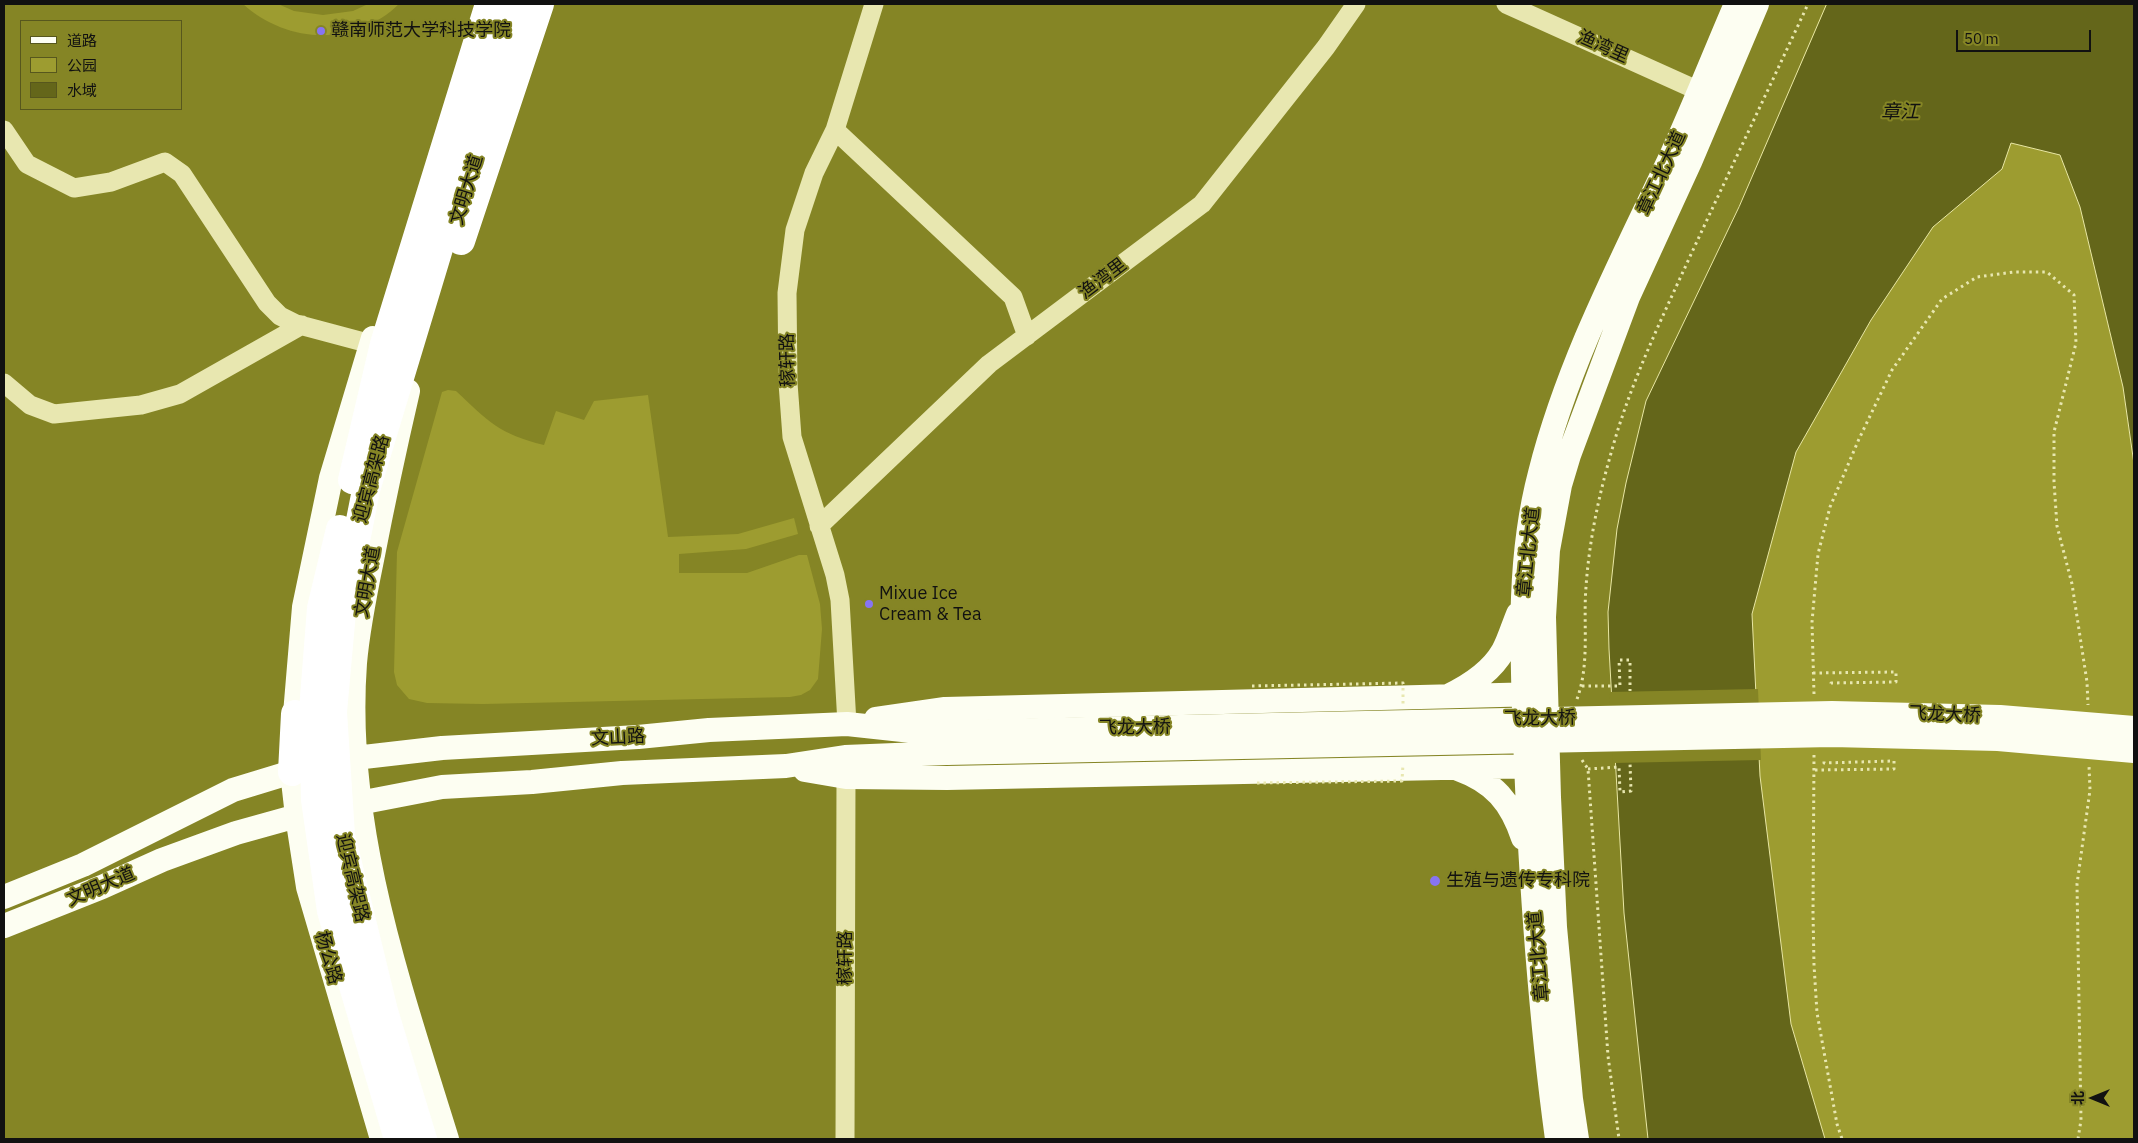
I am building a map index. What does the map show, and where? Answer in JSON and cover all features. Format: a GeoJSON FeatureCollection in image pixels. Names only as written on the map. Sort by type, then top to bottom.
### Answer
{"type":"FeatureCollection","features":[{"type":"Feature","properties":{"kind":"highway","name":"迎宾高架路"},"geometry":{"type":"LineString","coordinates":[[398,1139],[331,911],[319,840],[315,800],[313,710],[321,608],[384,344],[489,4]]}},
{"type":"Feature","properties":{"kind":"highway","name":"迎宾高架路"},"geometry":{"type":"LineString","coordinates":[[423,1139],[384,1011],[341,835],[334,712],[342,612],[366,490],[513,4]]}},
{"type":"Feature","properties":{"kind":"highway"},"geometry":{"type":"LineString","coordinates":[[366,490],[423,356],[540,4]]}},
{"type":"Feature","properties":{"kind":"highway"},"geometry":{"type":"LineString","coordinates":[[292,772],[295,714]]}},
{"type":"Feature","properties":{"kind":"main road"},"geometry":{"type":"LineString","coordinates":[[295,714],[304,607],[331,478],[476,4]]}},
{"type":"Feature","properties":{"kind":"main road","name":"文明大道"},"geometry":{"type":"LineString","coordinates":[[4,926],[102,887],[162,860],[236,833],[297,816],[360,803],[355,758],[355,662],[362,611],[386,490],[415,358],[525,4]]}},
{"type":"Feature","properties":{"kind":"main road","name":"章江北大道"},"geometry":{"type":"LineString","coordinates":[[1577,1139],[1571,1099],[1555,927],[1537,766],[1534,695],[1523,601],[1524,560],[1539,477],[1561,400],[1606,290],[1672,152],[1736,4]]}},
{"type":"Feature","properties":{"kind":"main road","name":"章江北大道"},"geometry":{"type":"LineString","coordinates":[[1534,695],[1544,617],[1548,550],[1560,484],[1568,455],[1628,297],[1690,162],[1757,4]]}},
{"type":"Feature","properties":{"kind":"main road"},"geometry":{"type":"LineString","coordinates":[[1445,697],[1465,688],[1495,663],[1503,651],[1523,601]]}},
{"type":"Feature","properties":{"kind":"main road"},"geometry":{"type":"LineString","coordinates":[[847,724],[946,709],[1534,695]]}},
{"type":"Feature","properties":{"kind":"main road","name":"飞龙大桥"},"geometry":{"type":"LineString","coordinates":[[946,743],[1832,713],[2000,717],[2134,728]]}},
{"type":"Feature","properties":{"kind":"main road","name":"文山路"},"geometry":{"type":"LineString","coordinates":[[292,772],[355,758],[442,748],[638,737],[708,730],[847,724],[921,732],[946,743]]}},
{"type":"Feature","properties":{"kind":"main road","name":"飞龙大桥"},"geometry":{"type":"LineString","coordinates":[[946,743],[1832,736],[1998,739],[2134,751]]}},
{"type":"Feature","properties":{"kind":"main road","name":"文山路"},"geometry":{"type":"LineString","coordinates":[[360,803],[442,787],[532,782],[622,773],[786,766],[845,756],[946,743]]}},
{"type":"Feature","properties":{"kind":"main road"},"geometry":{"type":"LineString","coordinates":[[786,766],[846,777],[957,778],[1537,766]]}},
{"type":"Feature","properties":{"kind":"main road","name":"章江北大道"},"geometry":{"type":"LineString","coordinates":[[1537,766],[1532,863],[1537,937],[1558,1139]]}},
{"type":"Feature","properties":{"kind":"main road"},"geometry":{"type":"LineString","coordinates":[[1454,768],[1477,776],[1504,800],[1512,810],[1520,827],[1532,863]]}},
{"type":"Feature","properties":{"kind":"main road","name":"文明大道"},"geometry":{"type":"LineString","coordinates":[[4,897],[82,865],[233,790],[292,772]]}},
{"type":"Feature","properties":{"kind":"main road","name":"杨公路"},"geometry":{"type":"LineString","coordinates":[[292,772],[308,887],[382,1139]]}},
{"type":"Feature","properties":{"kind":"main road"},"geometry":{"type":"LineString","coordinates":[[360,803],[376,902],[447,1139]]}},
{"type":"Feature","properties":{"kind":"street","name":"稼轩路"},"geometry":{"type":"LineString","coordinates":[[847,724],[840,600],[835,576],[792,437],[788,383],[787,294],[795,230],[814,173],[835,130],[874,4]]}},
{"type":"Feature","properties":{"kind":"street","name":"渔湾里"},"geometry":{"type":"LineString","coordinates":[[819,526],[989,364],[1202,204],[1326,47],[1356,4]]}},
{"type":"Feature","properties":{"kind":"street","name":"渔湾里"},"geometry":{"type":"LineString","coordinates":[[1506,4],[1699,91]]}},
{"type":"Feature","properties":{"kind":"street"},"geometry":{"type":"LineString","coordinates":[[4,130],[27,164],[74,188],[111,182],[165,162],[182,174],[267,303],[280,316],[302,325],[372,344]]}},
{"type":"Feature","properties":{"kind":"street"},"geometry":{"type":"LineString","coordinates":[[835,130],[1013,297],[1026,336]]}},
{"type":"Feature","properties":{"kind":"street"},"geometry":{"type":"LineString","coordinates":[[4,383],[30,405],[54,414],[140,405],[180,394],[302,325]]}},
{"type":"Feature","properties":{"kind":"street","name":"稼轩路"},"geometry":{"type":"LineString","coordinates":[[845,1139],[846,777]]}},
{"type":"Feature","properties":{"kind":"path"},"geometry":{"type":"LineString","coordinates":[[1574,706],[1582,686],[1586,586],[1592,531],[1610,456],[1628,401],[1653,338],[1808,4]]}},
{"type":"Feature","properties":{"kind":"path"},"geometry":{"type":"LineString","coordinates":[[1814,699],[1812,622],[1818,554],[1830,507],[1859,438],[1892,370],[1942,299],[1976,277],[2014,272],[2046,272],[2074,295],[2076,343],[2054,432],[2054,482],[2057,526],[2072,584],[2087,682],[2088,712]]}},
{"type":"Feature","properties":{"kind":"path"},"geometry":{"type":"LineString","coordinates":[[1582,686],[1620,686],[1619,660],[1630,660],[1630,691]]}},
{"type":"Feature","properties":{"kind":"path"},"geometry":{"type":"LineString","coordinates":[[1814,673],[1896,672],[1896,682],[1830,683],[1830,687]]}},
{"type":"Feature","properties":{"kind":"path"},"geometry":{"type":"LineString","coordinates":[[1814,752],[1813,913],[1817,1013],[1836,1124],[1842,1139]]}},
{"type":"Feature","properties":{"kind":"path"},"geometry":{"type":"LineString","coordinates":[[1580,756],[1588,769],[1608,1056],[1619,1139]]}},
{"type":"Feature","properties":{"kind":"path"},"geometry":{"type":"LineString","coordinates":[[1815,770],[1894,769],[1894,761],[1824,762],[1824,758]]}},
{"type":"Feature","properties":{"kind":"path"},"geometry":{"type":"LineString","coordinates":[[2078,1139],[2081,1120],[2077,884],[2090,790],[2089,760]]}},
{"type":"Feature","properties":{"kind":"path"},"geometry":{"type":"LineString","coordinates":[[1588,769],[1619,767],[1620,792],[1631,792],[1630,763]]}},
{"type":"Feature","properties":{"kind":"green space"},"geometry":{"type":"Polygon","coordinates":[[[243,4],[278,4],[294,11],[323,15],[353,11],[368,4],[399,4],[381,18],[362,28],[342,33],[321,35],[300,33],[280,27],[261,17],[243,4]]]}},
{"type":"Feature","properties":{"kind":"green space"},"geometry":{"type":"Polygon","coordinates":[[[2011,143],[2060,155],[2080,207],[2123,387],[2134,464],[2134,1139],[1825,1139],[1791,1024],[1760,776],[1752,614],[1796,452],[1871,320],[1933,227],[2002,169],[2011,143]]]}},
{"type":"Feature","properties":{"kind":"green space"},"geometry":{"type":"Polygon","coordinates":[[[448,390],[456,391],[496,426],[516,436],[544,445],[556,411],[584,420],[594,401],[648,395],[668,537],[738,534],[794,518],[798,534],[746,549],[679,554],[679,573],[747,573],[799,555],[807,555],[820,604],[822,629],[818,679],[810,690],[801,695],[790,697],[483,704],[427,703],[409,699],[397,685],[394,672],[397,552],[442,392],[448,390]]]}},
{"type":"Feature","properties":{"kind":"water","name":"章江"},"geometry":{"type":"Polygon","coordinates":[[[1827,4],[2134,4],[2134,464],[2123,387],[2080,207],[2060,155],[2011,143],[2002,169],[1933,227],[1871,320],[1796,452],[1752,614],[1760,776],[1791,1024],[1825,1139],[1648,1139],[1624,913],[1609,649],[1608,612],[1617,529],[1646,401],[1739,207],[1827,4]]]}},
{"type":"Feature","properties":{"kind":"pier"},"geometry":{"type":"Polygon","coordinates":[[[1758,689],[1761,760],[1613,763],[1609,692],[1758,689]]]}},
{"type":"Feature","properties":{"kind":"place","name":"赣南师范大学科技学院"},"geometry":{"type":"Point","coordinates":[321,31]}},
{"type":"Feature","properties":{"kind":"place","name":"Mixue Ice Cream & Tea"},"geometry":{"type":"Point","coordinates":[869,604]}},
{"type":"Feature","properties":{"kind":"place","name":"生殖与遗传专科院"},"geometry":{"type":"Point","coordinates":[1435,881]}}]}
